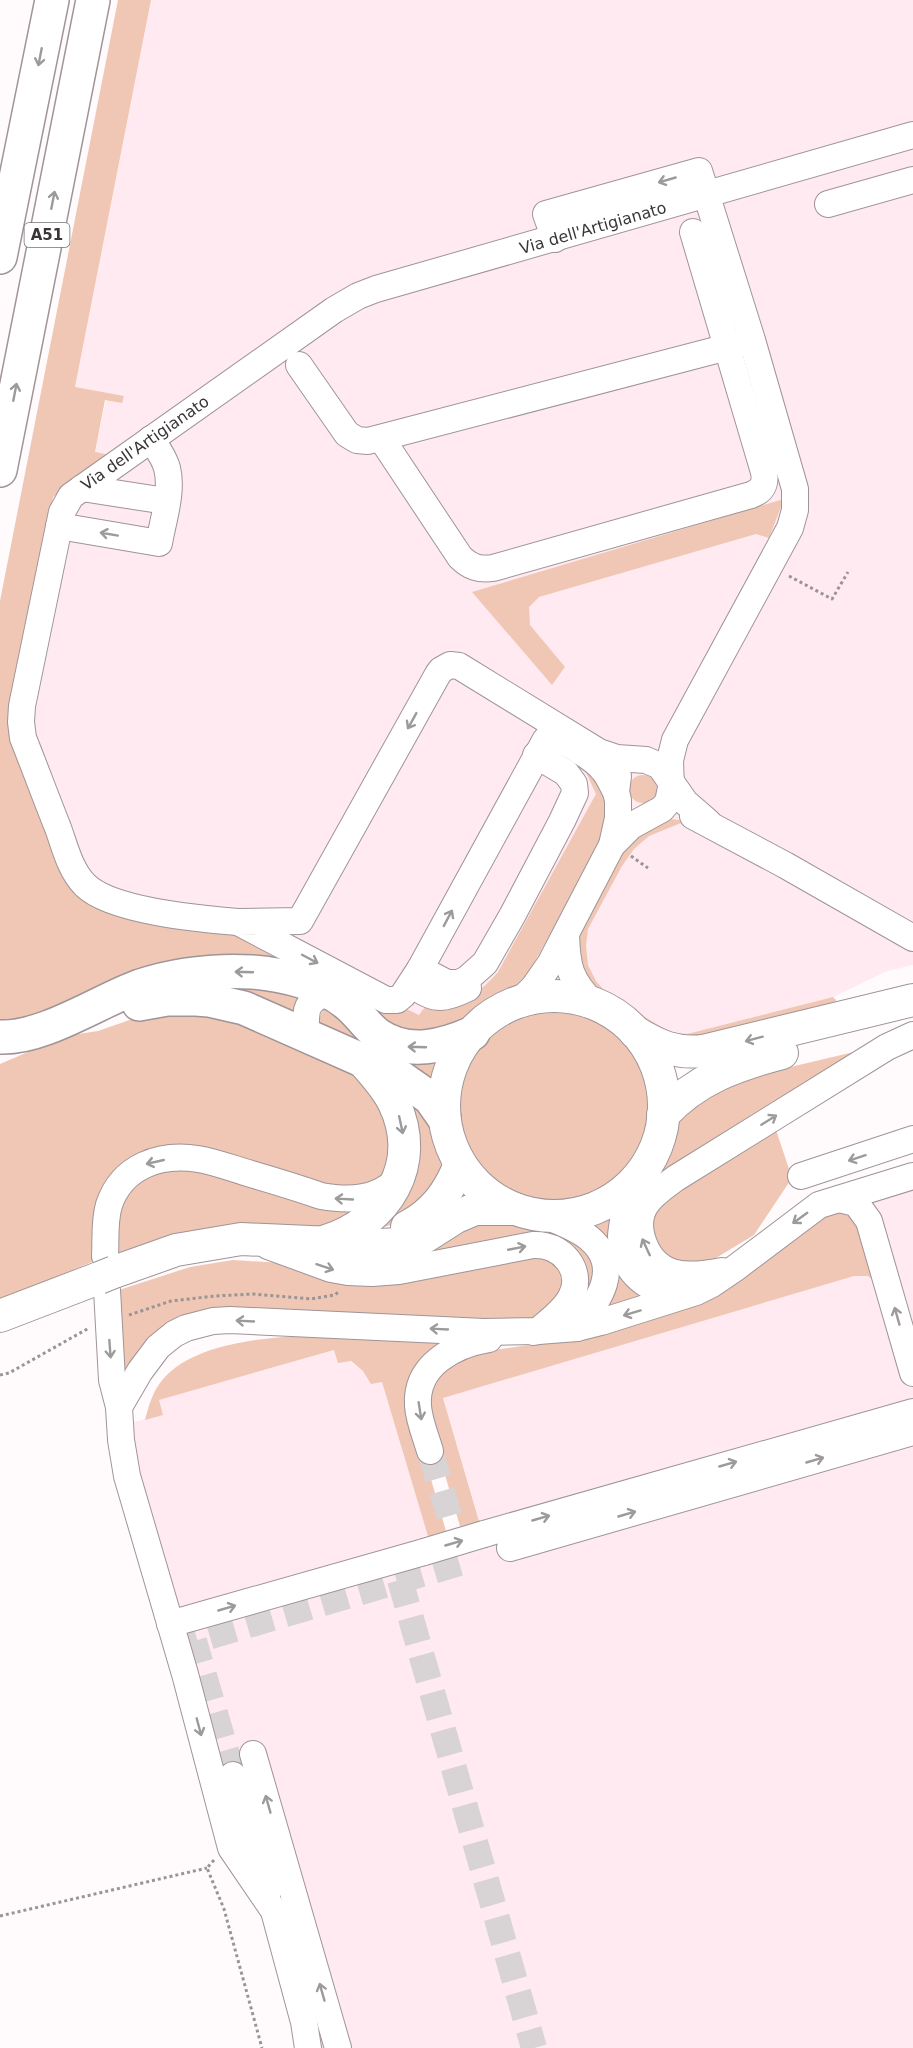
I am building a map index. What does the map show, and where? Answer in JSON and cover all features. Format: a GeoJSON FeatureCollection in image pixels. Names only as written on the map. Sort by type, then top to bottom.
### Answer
{"type":"FeatureCollection","features":[{"type":"Feature","properties":{"kind":"highway","name":"A51"},"geometry":{"type":"LineString","coordinates":[[0,257],[52,0]]}},
{"type":"Feature","properties":{"kind":"highway","name":"A51"},"geometry":{"type":"LineString","coordinates":[[0,470],[93,0]]}},
{"type":"Feature","properties":{"kind":"highway"},"geometry":{"type":"LineString","coordinates":[[0,1038],[33,1032],[140,987],[196,972],[253,972],[278,975],[327,992],[347,1004],[378,1035],[407,1047],[447,1044],[473,1033]]}},
{"type":"Feature","properties":{"kind":"highway"},"geometry":{"type":"LineString","coordinates":[[0,1058],[146,1002],[167,999],[209,1000],[233,1005],[387,1070],[430,1098],[444,1118]]}},
{"type":"Feature","properties":{"kind":"main road"},"geometry":{"type":"LineString","coordinates":[[0,1316],[106,1274],[176,1250],[210,1243],[251,1239],[390,1245],[408,1243],[433,1233],[470,1211],[484,1208],[514,1209],[548,1216],[569,1215],[597,1207],[630,1185],[645,1166],[655,1149],[663,1124],[663,1115],[661,1081],[649,1051],[635,1032],[615,1014],[593,1004],[555,996],[520,1001],[498,1011],[473,1033],[457,1053],[446,1077],[443,1091],[444,1118],[449,1140],[460,1164],[480,1188],[514,1209]]}},
{"type":"Feature","properties":{"kind":"main road"},"geometry":{"type":"LineString","coordinates":[[635,1032],[664,1048],[695,1052],[728,1046],[913,1000]]}},
{"type":"Feature","properties":{"kind":"main road"},"geometry":{"type":"LineString","coordinates":[[663,1115],[692,1088],[719,1074],[777,1054],[913,1020]]}},
{"type":"Feature","properties":{"kind":"main road"},"geometry":{"type":"LineString","coordinates":[[335,1243],[374,1215],[387,1199],[397,1180],[403,1151],[401,1121],[393,1100],[360,1058]]}},
{"type":"Feature","properties":{"kind":"main road"},"geometry":{"type":"LineString","coordinates":[[335,1243],[402,1229],[420,1219],[441,1200],[460,1164]]}},
{"type":"Feature","properties":{"kind":"street","name":"Via dell'Artigianato"},"geometry":{"type":"LineString","coordinates":[[238,922],[168,913],[116,901],[99,895],[86,886],[72,867],[23,738],[21,722],[22,706],[59,526],[71,496],[334,310],[358,296],[913,135]]}},
{"type":"Feature","properties":{"kind":"street"},"geometry":{"type":"LineString","coordinates":[[828,204],[913,180]]}},
{"type":"Feature","properties":{"kind":"street"},"geometry":{"type":"LineString","coordinates":[[381,438],[460,557],[475,568],[493,568],[759,491],[764,482],[764,472],[740,343],[708,194]]}},
{"type":"Feature","properties":{"kind":"street"},"geometry":{"type":"LineString","coordinates":[[520,1001],[546,971],[612,845],[624,831],[662,809],[668,802],[672,750],[684,721],[760,572],[790,528],[795,510],[795,489],[740,343],[693,232]]}},
{"type":"Feature","properties":{"kind":"street"},"geometry":{"type":"LineString","coordinates":[[299,365],[348,434],[363,441],[740,343]]}},
{"type":"Feature","properties":{"kind":"street"},"geometry":{"type":"LineString","coordinates":[[59,526],[159,543],[169,480],[167,467],[151,439]]}},
{"type":"Feature","properties":{"kind":"street"},"geometry":{"type":"LineString","coordinates":[[82,488],[166,501]]}},
{"type":"Feature","properties":{"kind":"street"},"geometry":{"type":"LineString","coordinates":[[471,662],[542,703],[555,715],[569,735]]}},
{"type":"Feature","properties":{"kind":"street"},"geometry":{"type":"LineString","coordinates":[[238,922],[300,921],[428,691],[445,666],[455,664],[459,666],[569,735],[608,756],[638,761],[646,760],[660,766],[685,802],[708,822]]}},
{"type":"Feature","properties":{"kind":"street"},"geometry":{"type":"LineString","coordinates":[[612,845],[617,826],[618,776],[629,765],[663,744],[684,721]]}},
{"type":"Feature","properties":{"kind":"street"},"geometry":{"type":"LineString","coordinates":[[238,922],[386,1000],[393,1001],[400,998],[415,976],[536,755],[549,737],[557,738],[595,762],[605,772],[617,796],[631,813],[649,815],[685,813],[708,822],[913,938]]}},
{"type":"Feature","properties":{"kind":"street"},"geometry":{"type":"LineString","coordinates":[[415,976],[453,983],[474,975],[490,955],[529,885],[575,793],[574,784],[566,773],[536,755]]}},
{"type":"Feature","properties":{"kind":"street"},"geometry":{"type":"LineString","coordinates":[[529,885],[537,882],[545,874],[578,815]]}},
{"type":"Feature","properties":{"kind":"street"},"geometry":{"type":"LineString","coordinates":[[566,932],[567,957],[571,973],[578,987],[593,1004]]}},
{"type":"Feature","properties":{"kind":"street"},"geometry":{"type":"LineString","coordinates":[[415,976],[435,998],[448,997],[482,979],[504,948]]}},
{"type":"Feature","properties":{"kind":"street"},"geometry":{"type":"LineString","coordinates":[[306,1035],[307,1010],[313,998],[327,992]]}},
{"type":"Feature","properties":{"kind":"street"},"geometry":{"type":"LineString","coordinates":[[734,1269],[686,1275],[662,1268],[649,1254],[643,1240],[640,1219],[644,1207],[654,1195],[676,1178],[887,1047],[913,1035]]}},
{"type":"Feature","properties":{"kind":"street"},"geometry":{"type":"LineString","coordinates":[[801,1176],[913,1139]]}},
{"type":"Feature","properties":{"kind":"street"},"geometry":{"type":"LineString","coordinates":[[274,1911],[231,1848],[127,1476],[121,1440],[119,1407],[112,1380],[106,1274],[107,1216],[113,1197],[124,1179],[132,1171],[152,1161],[177,1158],[199,1159],[321,1196],[340,1199],[372,1196],[387,1189],[397,1180]]}},
{"type":"Feature","properties":{"kind":"street"},"geometry":{"type":"LineString","coordinates":[[430,1451],[418,1400],[426,1375],[435,1362],[448,1352],[468,1343],[577,1328],[696,1292],[734,1269],[800,1217],[819,1205],[913,1176]]}},
{"type":"Feature","properties":{"kind":"street"},"geometry":{"type":"LineString","coordinates":[[630,1185],[621,1234],[623,1250],[629,1267],[640,1281],[656,1290],[677,1294],[696,1292]]}},
{"type":"Feature","properties":{"kind":"street"},"geometry":{"type":"LineString","coordinates":[[839,1198],[856,1203],[869,1221],[913,1373]]}},
{"type":"Feature","properties":{"kind":"street"},"geometry":{"type":"LineString","coordinates":[[548,1216],[589,1238],[603,1255],[606,1274],[602,1292],[577,1328]]}},
{"type":"Feature","properties":{"kind":"street"},"geometry":{"type":"LineString","coordinates":[[119,1407],[140,1371],[165,1341],[186,1328],[230,1320],[484,1332],[538,1332],[567,1303],[575,1285],[575,1277],[569,1261],[549,1246],[533,1245],[393,1272],[357,1273],[331,1269],[251,1239]]}},
{"type":"Feature","properties":{"kind":"street"},"geometry":{"type":"LineString","coordinates":[[170,1624],[902,1415]]}},
{"type":"Feature","properties":{"kind":"street"},"geometry":{"type":"LineString","coordinates":[[510,1548],[913,1432]]}},
{"type":"Feature","properties":{"kind":"street"},"geometry":{"type":"LineString","coordinates":[[253,1754],[338,2048]]}},
{"type":"Feature","properties":{"kind":"street"},"geometry":{"type":"LineString","coordinates":[[233,1775],[274,1911],[310,2048]]}},
{"type":"Feature","properties":{"kind":"path"},"geometry":{"type":"LineString","coordinates":[[760,572],[832,599],[848,572]]}},
{"type":"Feature","properties":{"kind":"path"},"geometry":{"type":"LineString","coordinates":[[0,1916],[207,1868],[218,1856]]}},
{"type":"Feature","properties":{"kind":"path"},"geometry":{"type":"LineString","coordinates":[[207,1868],[224,1909],[262,2048]]}},
{"type":"Feature","properties":{"kind":"shaded area"},"geometry":{"type":"Polygon","coordinates":[[[118,0],[151,0],[75,387],[124,396],[122,403],[105,400],[95,452],[110,455],[53,497],[15,679],[68,879],[253,935],[419,1015],[425,1007],[447,1005],[466,999],[482,988],[498,972],[596,794],[584,768],[597,773],[608,810],[599,845],[529,972],[461,1029],[408,1039],[289,971],[0,1029],[0,601],[118,0]]]}},
{"type":"Feature","properties":{"kind":"shaded area"},"geometry":{"type":"Polygon","coordinates":[[[151,0],[913,0],[913,965],[887,971],[833,997],[687,1034],[670,1033],[608,995],[498,972],[483,989],[464,1000],[420,1015],[85,899],[15,679],[53,497],[109,456],[95,453],[106,400],[124,396],[75,388],[151,0]]]}},
{"type":"Feature","properties":{"kind":"shaded area"},"geometry":{"type":"Polygon","coordinates":[[[784,499],[769,538],[756,534],[539,597],[529,607],[530,625],[565,667],[552,685],[472,592],[784,499]]]}},
{"type":"Feature","properties":{"kind":"shaded area"},"geometry":{"type":"Polygon","coordinates":[[[643,775],[653,779],[657,789],[653,799],[643,803],[633,799],[629,789],[633,779],[643,775]]]}},
{"type":"Feature","properties":{"kind":"shaded area"},"geometry":{"type":"Polygon","coordinates":[[[671,819],[686,821],[649,836],[634,849],[622,866],[588,929],[586,946],[588,965],[596,981],[608,995],[670,1032],[687,1034],[833,997],[836,1000],[835,1004],[699,1040],[642,1029],[627,1015],[590,990],[577,970],[578,927],[623,846],[654,824],[671,819]]]}},
{"type":"Feature","properties":{"kind":"shaded area"},"geometry":{"type":"Polygon","coordinates":[[[222,981],[309,995],[298,1018],[215,988],[222,981]]]}},
{"type":"Feature","properties":{"kind":"shaded area"},"geometry":{"type":"Polygon","coordinates":[[[334,1006],[448,1052],[434,1083],[320,1027],[318,1020],[323,1010],[334,1006]]]}},
{"type":"Feature","properties":{"kind":"shaded area"},"geometry":{"type":"Polygon","coordinates":[[[205,1010],[348,1066],[391,1113],[391,1171],[353,1192],[202,1151],[125,1168],[99,1259],[0,1300],[0,1064],[65,1036],[98,1031],[147,1014],[205,1010]]]}},
{"type":"Feature","properties":{"kind":"shaded area"},"geometry":{"type":"Polygon","coordinates":[[[553,1010],[581,1014],[606,1026],[621,1038],[633,1053],[645,1078],[649,1106],[645,1134],[633,1159],[621,1174],[606,1186],[581,1198],[553,1202],[525,1198],[500,1186],[485,1174],[473,1159],[461,1134],[457,1106],[461,1078],[473,1053],[485,1038],[500,1026],[525,1014],[553,1010]]]}},
{"type":"Feature","properties":{"kind":"shaded area"},"geometry":{"type":"Polygon","coordinates":[[[879,1046],[642,1193],[656,1174],[675,1128],[686,1111],[732,1081],[879,1046]]]}},
{"type":"Feature","properties":{"kind":"shaded area"},"geometry":{"type":"Polygon","coordinates":[[[397,1088],[429,1114],[439,1140],[442,1169],[435,1194],[403,1222],[371,1230],[393,1209],[397,1088]]]}},
{"type":"Feature","properties":{"kind":"shaded area"},"geometry":{"type":"Polygon","coordinates":[[[776,1130],[792,1178],[754,1235],[706,1264],[673,1264],[651,1240],[652,1208],[776,1130]]]}},
{"type":"Feature","properties":{"kind":"shaded area"},"geometry":{"type":"Polygon","coordinates":[[[177,1165],[356,1207],[345,1225],[118,1261],[118,1209],[126,1191],[135,1181],[177,1165]]]}},
{"type":"Feature","properties":{"kind":"shaded area"},"geometry":{"type":"Polygon","coordinates":[[[913,1187],[913,2048],[304,2048],[214,1752],[136,1465],[130,1423],[162,1415],[158,1400],[334,1350],[382,1382],[430,1543],[481,1527],[443,1398],[856,1203],[913,1187]]]}},
{"type":"Feature","properties":{"kind":"shaded area"},"geometry":{"type":"Polygon","coordinates":[[[836,1211],[850,1211],[862,1220],[874,1281],[868,1276],[854,1276],[443,1398],[481,1528],[462,1533],[424,1403],[427,1387],[464,1354],[587,1337],[816,1219],[836,1211]]]}},
{"type":"Feature","properties":{"kind":"shaded area"},"geometry":{"type":"Polygon","coordinates":[[[612,1218],[653,1298],[601,1315],[589,1228],[612,1218]]]}},
{"type":"Feature","properties":{"kind":"shaded area"},"geometry":{"type":"Polygon","coordinates":[[[498,1221],[535,1230],[563,1229],[590,1249],[598,1283],[577,1316],[573,1252],[408,1260],[463,1226],[498,1221]]]}},
{"type":"Feature","properties":{"kind":"shaded area"},"geometry":{"type":"Polygon","coordinates":[[[546,1250],[570,1285],[541,1317],[512,1321],[231,1311],[124,1381],[119,1290],[190,1267],[233,1260],[282,1263],[546,1250]]]}},
{"type":"Feature","properties":{"kind":"shaded area"},"geometry":{"type":"Polygon","coordinates":[[[330,1335],[451,1338],[410,1407],[448,1538],[430,1543],[382,1382],[371,1384],[363,1371],[351,1361],[338,1363],[334,1350],[159,1400],[163,1415],[145,1420],[152,1398],[164,1378],[179,1365],[198,1355],[242,1342],[330,1335]]]}},
{"type":"Feature","properties":{"kind":"tunnel"},"geometry":{"type":"LineString","coordinates":[[233,1775],[194,1641],[463,1562],[430,1451]]}},
{"type":"Feature","properties":{"kind":"tunnel"},"geometry":{"type":"LineString","coordinates":[[400,1580],[534,2048]]}}]}
